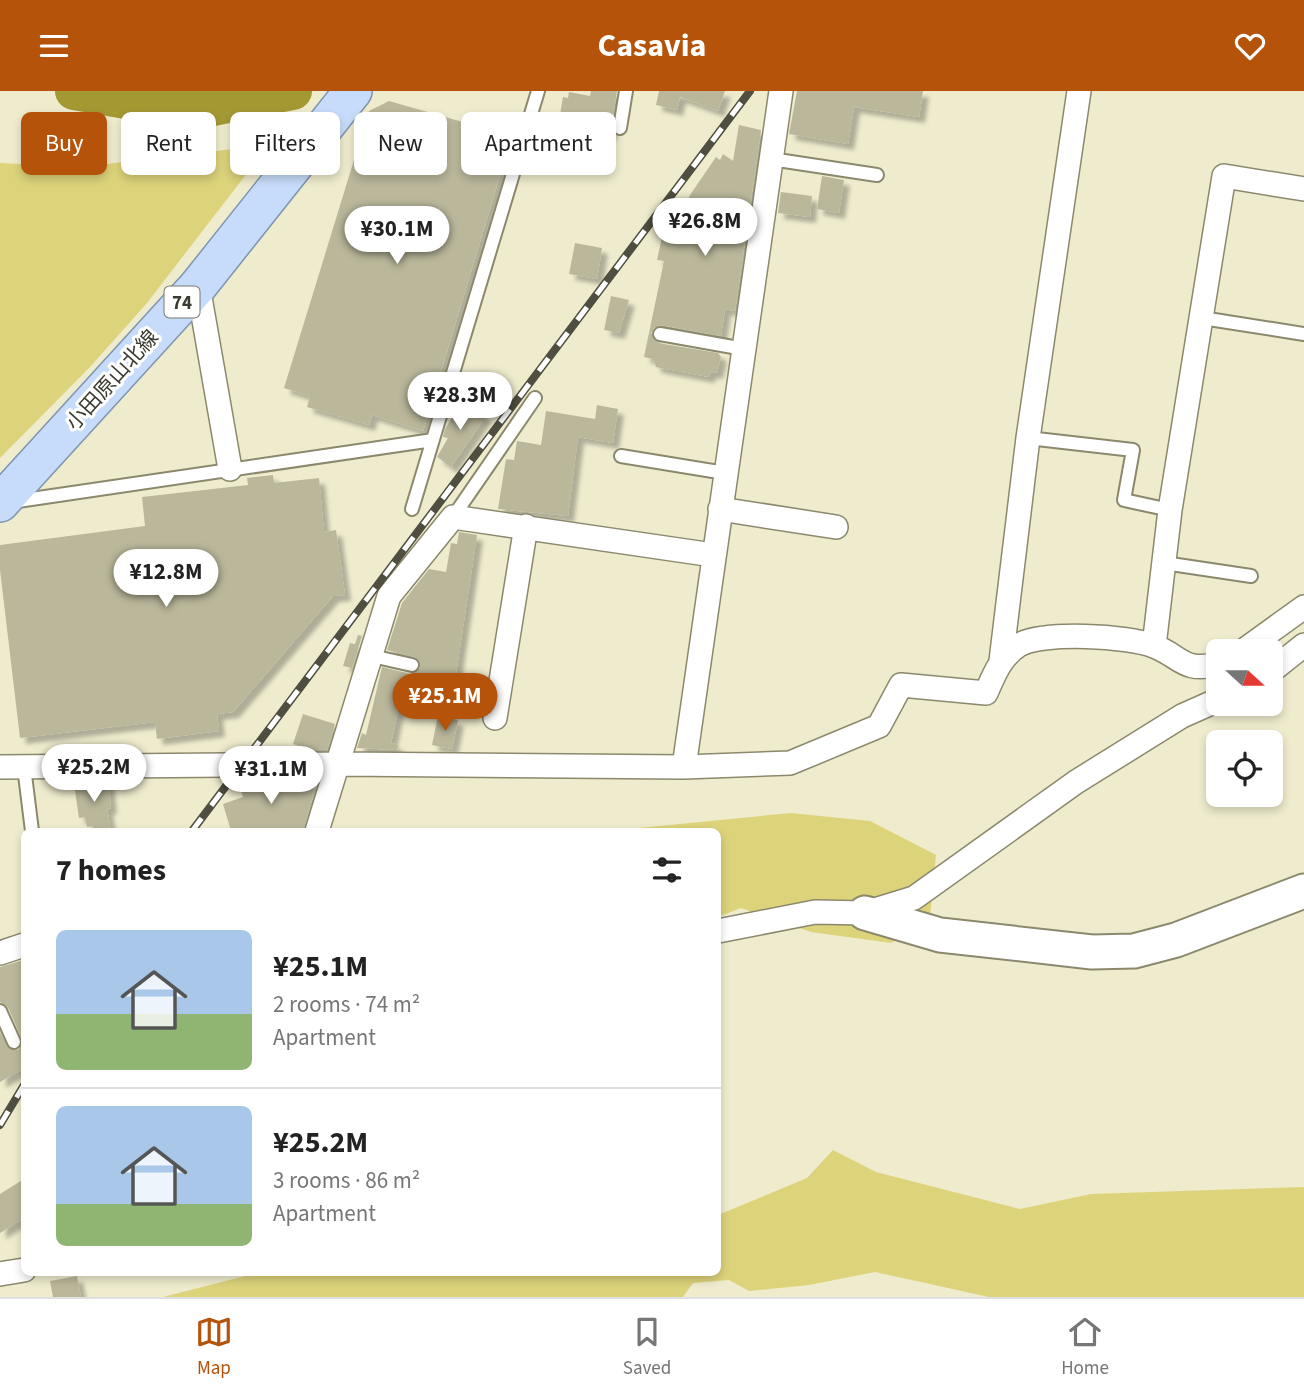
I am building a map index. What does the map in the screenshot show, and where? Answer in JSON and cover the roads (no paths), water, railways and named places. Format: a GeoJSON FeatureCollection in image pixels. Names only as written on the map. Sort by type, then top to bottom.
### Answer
{"type":"FeatureCollection","features":[{"type":"Feature","properties":{"kind":"main road","name":"小田原山北線"},"geometry":{"type":"LineString","coordinates":[[0,503],[198,286],[353,91]]}},
{"type":"Feature","properties":{"kind":"street"},"geometry":{"type":"LineString","coordinates":[[684,767],[781,91]]}},
{"type":"Feature","properties":{"kind":"street"},"geometry":{"type":"LineString","coordinates":[[0,767],[340,764],[684,767],[790,764],[879,726],[901,685],[986,693],[1001,661],[1028,438],[1079,91]]}},
{"type":"Feature","properties":{"kind":"street"},"geometry":{"type":"LineString","coordinates":[[1154,646],[1170,510],[1224,176],[1304,189]]}},
{"type":"Feature","properties":{"kind":"street"},"geometry":{"type":"LineString","coordinates":[[198,286],[230,469]]}},
{"type":"Feature","properties":{"kind":"street"},"geometry":{"type":"LineString","coordinates":[[720,509],[836,527]]}},
{"type":"Feature","properties":{"kind":"street"},"geometry":{"type":"LineString","coordinates":[[318,828],[340,764],[389,596],[453,517],[713,555]]}},
{"type":"Feature","properties":{"kind":"street"},"geometry":{"type":"LineString","coordinates":[[495,718],[526,526]]}},
{"type":"Feature","properties":{"kind":"street"},"geometry":{"type":"LineString","coordinates":[[1259,639],[1304,607]]}},
{"type":"Feature","properties":{"kind":"street"},"geometry":{"type":"LineString","coordinates":[[1001,661],[1021,644],[1061,635],[1101,637],[1154,646],[1179,662],[1200,669],[1206,667]]}},
{"type":"Feature","properties":{"kind":"street"},"geometry":{"type":"LineString","coordinates":[[1283,662],[1304,645]]}},
{"type":"Feature","properties":{"kind":"street"},"geometry":{"type":"LineString","coordinates":[[865,913],[914,898],[1076,782],[1182,716],[1206,705]]}},
{"type":"Feature","properties":{"kind":"street"},"geometry":{"type":"LineString","coordinates":[[721,930],[815,912],[865,913],[940,935],[1092,952],[1134,951],[1176,940],[1304,891]]}},
{"type":"Feature","properties":{"kind":"street"},"geometry":{"type":"LineString","coordinates":[[0,953],[21,946]]}},
{"type":"Feature","properties":{"kind":"street"},"geometry":{"type":"LineString","coordinates":[[0,1274],[21,1270]]}},
{"type":"Feature","properties":{"kind":"lane"},"geometry":{"type":"LineString","coordinates":[[412,509],[538,91]]}},
{"type":"Feature","properties":{"kind":"lane"},"geometry":{"type":"LineString","coordinates":[[620,128],[626,91]]}},
{"type":"Feature","properties":{"kind":"lane"},"geometry":{"type":"LineString","coordinates":[[771,159],[877,175]]}},
{"type":"Feature","properties":{"kind":"lane"},"geometry":{"type":"LineString","coordinates":[[1202,318],[1304,334]]}},
{"type":"Feature","properties":{"kind":"lane"},"geometry":{"type":"LineString","coordinates":[[660,334],[744,349]]}},
{"type":"Feature","properties":{"kind":"lane"},"geometry":{"type":"LineString","coordinates":[[453,517],[535,398]]}},
{"type":"Feature","properties":{"kind":"lane"},"geometry":{"type":"LineString","coordinates":[[1028,438],[1133,450],[1124,500],[1170,510]]}},
{"type":"Feature","properties":{"kind":"lane"},"geometry":{"type":"LineString","coordinates":[[0,503],[433,440]]}},
{"type":"Feature","properties":{"kind":"lane"},"geometry":{"type":"LineString","coordinates":[[621,456],[725,473]]}},
{"type":"Feature","properties":{"kind":"lane"},"geometry":{"type":"LineString","coordinates":[[1164,563],[1251,576]]}},
{"type":"Feature","properties":{"kind":"lane"},"geometry":{"type":"LineString","coordinates":[[372,656],[412,665]]}},
{"type":"Feature","properties":{"kind":"lane"},"geometry":{"type":"LineString","coordinates":[[24,767],[32,828]]}},
{"type":"Feature","properties":{"kind":"lane"},"geometry":{"type":"LineString","coordinates":[[0,1011],[14,1042]]}},
{"type":"Feature","properties":{"kind":"waterway"},"geometry":{"type":"LineString","coordinates":[[74,91],[172,108],[209,108],[293,91]]}},
{"type":"Feature","properties":{"kind":"railway"},"geometry":{"type":"LineString","coordinates":[[194,828],[750,91]]}},
{"type":"Feature","properties":{"kind":"railway"},"geometry":{"type":"LineString","coordinates":[[0,1125],[21,1090]]}}]}
